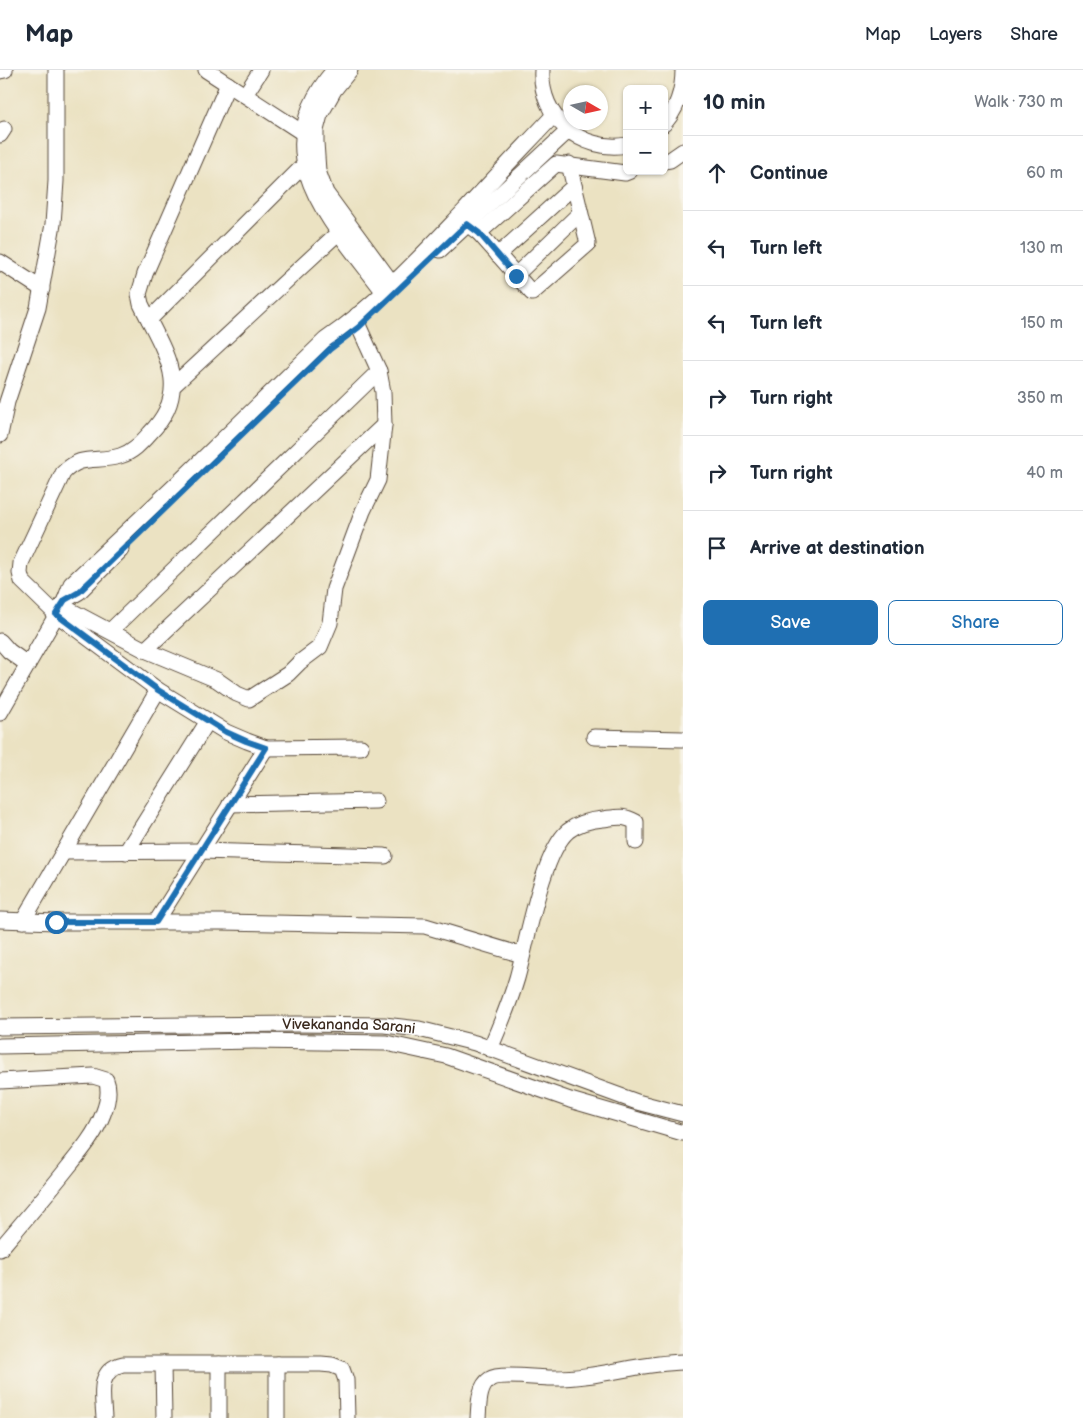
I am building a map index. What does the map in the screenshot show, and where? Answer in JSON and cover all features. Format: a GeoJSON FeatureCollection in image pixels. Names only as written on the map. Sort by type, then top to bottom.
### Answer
{"type":"FeatureCollection","features":[{"type":"Feature","properties":{"kind":"street"},"geometry":{"type":"LineString","coordinates":[[0,71],[5,70]]}},
{"type":"Feature","properties":{"kind":"street"},"geometry":{"type":"LineString","coordinates":[[1,426],[3,401],[38,308],[53,224],[56,180],[56,70]]}},
{"type":"Feature","properties":{"kind":"street"},"geometry":{"type":"LineString","coordinates":[[206,70],[303,132]]}},
{"type":"Feature","properties":{"kind":"street"},"geometry":{"type":"LineString","coordinates":[[245,96],[262,70]]}},
{"type":"Feature","properties":{"kind":"street"},"geometry":{"type":"LineString","coordinates":[[334,70],[318,91],[306,119],[303,132],[304,165],[312,190],[339,232],[392,283]]}},
{"type":"Feature","properties":{"kind":"street"},"geometry":{"type":"LineString","coordinates":[[350,70],[334,90],[320,114],[316,142],[318,171],[326,193],[392,283]]}},
{"type":"Feature","properties":{"kind":"street"},"geometry":{"type":"LineString","coordinates":[[542,70],[545,98],[554,115],[563,125]]}},
{"type":"Feature","properties":{"kind":"street"},"geometry":{"type":"LineString","coordinates":[[668,118],[674,110],[682,91],[683,72]]}},
{"type":"Feature","properties":{"kind":"street"},"geometry":{"type":"LineString","coordinates":[[228,84],[145,274],[139,294],[141,304],[171,369],[173,386],[171,405],[164,418],[141,444],[130,452],[119,456],[79,460],[71,464],[63,473],[21,563],[22,581],[29,589],[61,607],[110,630],[145,650],[217,680],[237,694],[249,699],[288,674],[300,662],[320,648],[330,623],[334,588],[363,511],[378,480],[384,425],[383,392],[379,371],[358,321]]}},
{"type":"Feature","properties":{"kind":"street"},"geometry":{"type":"LineString","coordinates":[[459,228],[554,115]]}},
{"type":"Feature","properties":{"kind":"street"},"geometry":{"type":"LineString","coordinates":[[0,712],[61,607],[71,584],[325,340],[358,321],[568,130],[582,140],[592,144],[615,147],[623,146]]}},
{"type":"Feature","properties":{"kind":"street"},"geometry":{"type":"LineString","coordinates":[[668,160],[683,151]]}},
{"type":"Feature","properties":{"kind":"street"},"geometry":{"type":"LineString","coordinates":[[459,228],[498,255],[532,293],[588,244],[574,186],[562,164],[545,152]]}},
{"type":"Feature","properties":{"kind":"street"},"geometry":{"type":"LineString","coordinates":[[358,321],[392,283],[459,228],[562,164],[623,173]]}},
{"type":"Feature","properties":{"kind":"street"},"geometry":{"type":"LineString","coordinates":[[149,320],[304,165]]}},
{"type":"Feature","properties":{"kind":"street"},"geometry":{"type":"LineString","coordinates":[[498,255],[574,186]]}},
{"type":"Feature","properties":{"kind":"street"},"geometry":{"type":"LineString","coordinates":[[516,276],[580,213]]}},
{"type":"Feature","properties":{"kind":"street"},"geometry":{"type":"LineString","coordinates":[[173,386],[339,232]]}},
{"type":"Feature","properties":{"kind":"street"},"geometry":{"type":"LineString","coordinates":[[0,262],[42,289]]}},
{"type":"Feature","properties":{"kind":"street"},"geometry":{"type":"LineString","coordinates":[[110,630],[379,371]]}},
{"type":"Feature","properties":{"kind":"street"},"geometry":{"type":"LineString","coordinates":[[145,650],[384,425]]}},
{"type":"Feature","properties":{"kind":"street"},"geometry":{"type":"LineString","coordinates":[[61,607],[158,690],[226,732],[266,748],[361,747]]}},
{"type":"Feature","properties":{"kind":"street"},"geometry":{"type":"LineString","coordinates":[[0,641],[8,651],[27,664]]}},
{"type":"Feature","properties":{"kind":"street"},"geometry":{"type":"LineString","coordinates":[[24,921],[158,690]]}},
{"type":"Feature","properties":{"kind":"street"},"geometry":{"type":"LineString","coordinates":[[126,852],[208,720]]}},
{"type":"Feature","properties":{"kind":"street"},"geometry":{"type":"LineString","coordinates":[[594,738],[683,739]]}},
{"type":"Feature","properties":{"kind":"street"},"geometry":{"type":"LineString","coordinates":[[156,922],[266,748]]}},
{"type":"Feature","properties":{"kind":"street"},"geometry":{"type":"LineString","coordinates":[[230,804],[376,801]]}},
{"type":"Feature","properties":{"kind":"street"},"geometry":{"type":"LineString","coordinates":[[497,1052],[545,872],[552,855],[568,831],[589,820],[625,816],[636,822],[636,842]]}},
{"type":"Feature","properties":{"kind":"street"},"geometry":{"type":"LineString","coordinates":[[63,852],[201,851],[385,856]]}},
{"type":"Feature","properties":{"kind":"street"},"geometry":{"type":"LineString","coordinates":[[0,920],[425,926],[522,955]]}},
{"type":"Feature","properties":{"kind":"street","name":"Vivekananda Sarani"},"geometry":{"type":"LineString","coordinates":[[0,1027],[384,1025],[419,1029],[497,1052],[637,1102],[683,1114]]}},
{"type":"Feature","properties":{"kind":"street"},"geometry":{"type":"LineString","coordinates":[[153,1026],[153,1042]]}},
{"type":"Feature","properties":{"kind":"street","name":"Vivekananda Sarani"},"geometry":{"type":"LineString","coordinates":[[0,1046],[254,1041],[386,1043],[446,1056],[570,1100],[683,1133]]}},
{"type":"Feature","properties":{"kind":"street"},"geometry":{"type":"LineString","coordinates":[[0,1081],[93,1076],[106,1080],[108,1085],[103,1114],[88,1142],[0,1249]]}},
{"type":"Feature","properties":{"kind":"street"},"geometry":{"type":"LineString","coordinates":[[478,1418],[480,1397],[485,1386],[490,1379],[499,1376],[553,1378],[583,1376],[661,1362],[683,1362]]}},
{"type":"Feature","properties":{"kind":"street"},"geometry":{"type":"LineString","coordinates":[[104,1418],[103,1386],[106,1375],[112,1367],[123,1364],[321,1364],[332,1365],[342,1369],[346,1380],[347,1418]]}},
{"type":"Feature","properties":{"kind":"street"},"geometry":{"type":"LineString","coordinates":[[163,1364],[164,1418]]}},
{"type":"Feature","properties":{"kind":"street"},"geometry":{"type":"LineString","coordinates":[[219,1364],[219,1418]]}},
{"type":"Feature","properties":{"kind":"street"},"geometry":{"type":"LineString","coordinates":[[276,1418],[277,1364]]}},
{"type":"Feature","properties":{"kind":"route"},"geometry":{"type":"LineString","coordinates":[[56,922],[156,922],[266,748],[226,732],[158,690],[56,614],[65,600],[79,592],[330,349],[359,327],[467,224],[479,233],[516,276]]}}]}
